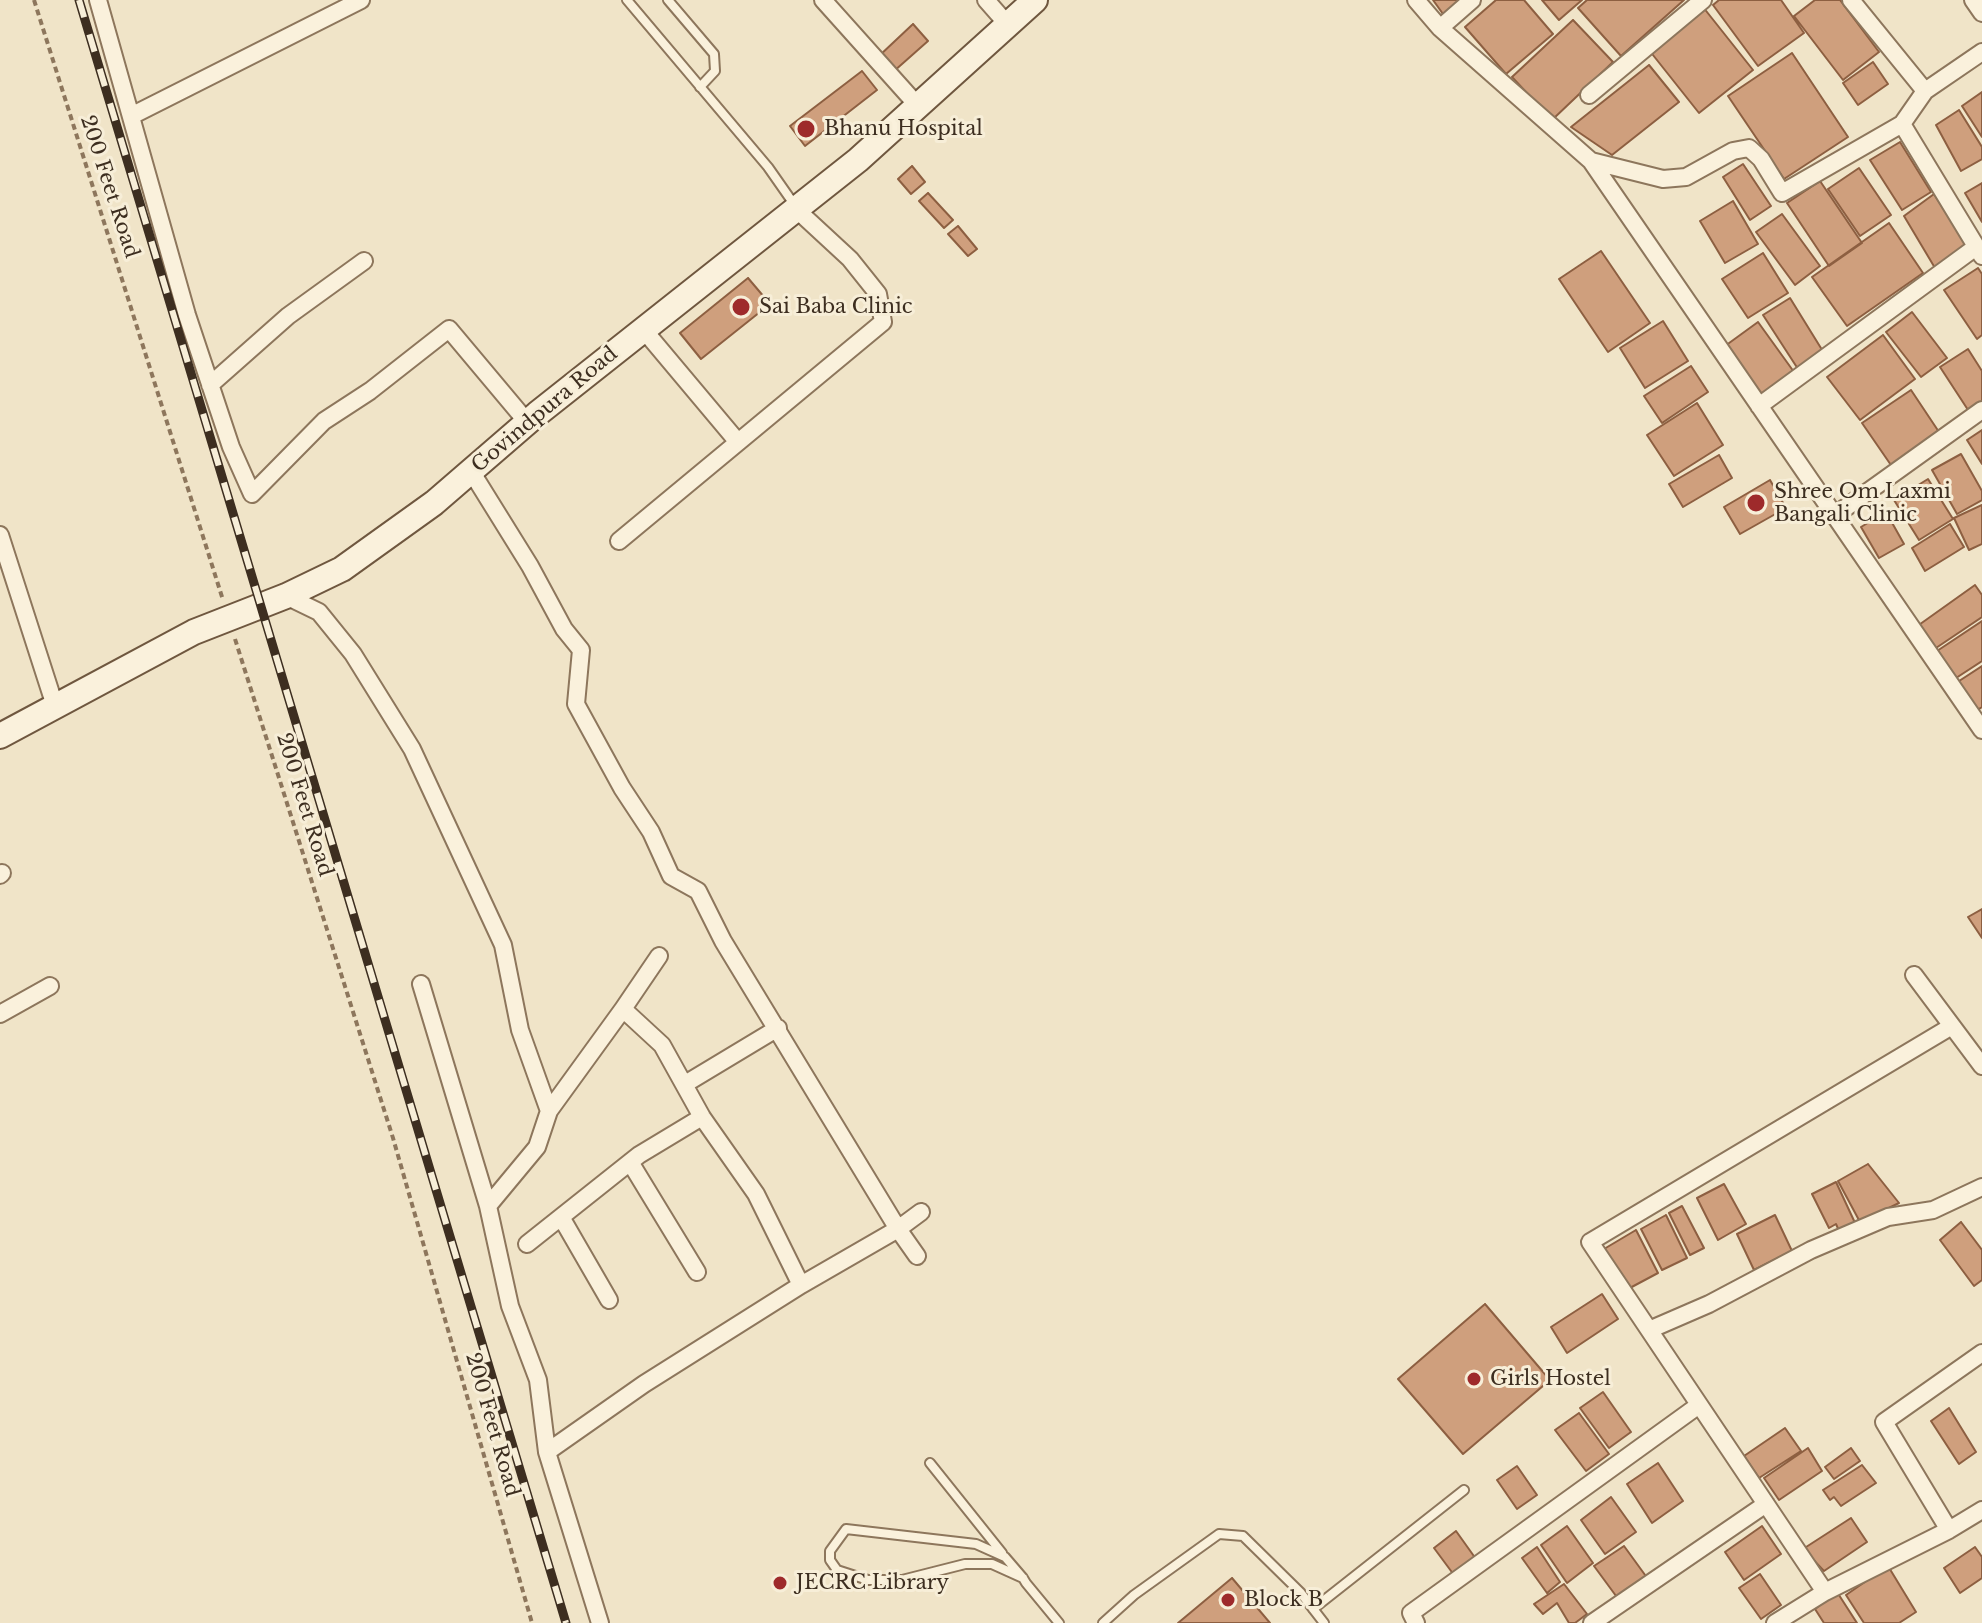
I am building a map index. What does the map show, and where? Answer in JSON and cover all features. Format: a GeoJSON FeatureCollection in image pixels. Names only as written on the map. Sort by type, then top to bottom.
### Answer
{"type":"FeatureCollection","features":[{"type":"Feature","properties":{"kind":"street"},"geometry":{"type":"LineString","coordinates":[[98,0],[133,115],[187,315],[231,447],[252,494],[324,421],[370,391],[449,329],[527,422]]}},
{"type":"Feature","properties":{"kind":"street"},"geometry":{"type":"LineString","coordinates":[[133,115],[361,0]]}},
{"type":"Feature","properties":{"kind":"street"},"geometry":{"type":"LineString","coordinates":[[823,0],[918,106]]}},
{"type":"Feature","properties":{"kind":"street"},"geometry":{"type":"LineString","coordinates":[[986,0],[1008,25]]}},
{"type":"Feature","properties":{"kind":"street","name":"Govindpura Road"},"geometry":{"type":"LineString","coordinates":[[0,736],[194,632],[286,596],[342,569],[434,503],[527,422],[797,210],[1035,0]]}},
{"type":"Feature","properties":{"kind":"street"},"geometry":{"type":"LineString","coordinates":[[1416,0],[1440,28],[1591,161],[1982,730]]}},
{"type":"Feature","properties":{"kind":"street"},"geometry":{"type":"LineString","coordinates":[[1440,28],[1472,0]]}},
{"type":"Feature","properties":{"kind":"street"},"geometry":{"type":"LineString","coordinates":[[1589,95],[1703,0]]}},
{"type":"Feature","properties":{"kind":"street"},"geometry":{"type":"LineString","coordinates":[[1851,0],[1925,91]]}},
{"type":"Feature","properties":{"kind":"street"},"geometry":{"type":"LineString","coordinates":[[1973,0],[1982,13]]}},
{"type":"Feature","properties":{"kind":"street"},"geometry":{"type":"LineString","coordinates":[[1591,161],[1663,179],[1686,177],[1733,151],[1749,148],[1761,159],[1782,193],[1902,124],[1925,91],[1982,52]]}},
{"type":"Feature","properties":{"kind":"street"},"geometry":{"type":"LineString","coordinates":[[1759,406],[1979,251],[1902,124]]}},
{"type":"Feature","properties":{"kind":"street"},"geometry":{"type":"LineString","coordinates":[[619,541],[883,322],[878,294],[818,226],[797,210]]}},
{"type":"Feature","properties":{"kind":"street"},"geometry":{"type":"LineString","coordinates":[[210,385],[288,316],[364,261]]}},
{"type":"Feature","properties":{"kind":"street"},"geometry":{"type":"LineString","coordinates":[[643,329],[737,441]]}},
{"type":"Feature","properties":{"kind":"street"},"geometry":{"type":"LineString","coordinates":[[1834,516],[1982,410]]}},
{"type":"Feature","properties":{"kind":"street"},"geometry":{"type":"LineString","coordinates":[[471,471],[530,566],[564,629],[581,650],[576,704],[597,745],[651,832],[671,876],[698,891],[723,941],[917,1256]]}},
{"type":"Feature","properties":{"kind":"street"},"geometry":{"type":"LineString","coordinates":[[0,535],[55,706]]}},
{"type":"Feature","properties":{"kind":"street"},"geometry":{"type":"LineString","coordinates":[[286,596],[319,612],[353,654],[412,749],[503,945],[520,1030],[549,1111]]}},
{"type":"Feature","properties":{"kind":"street"},"geometry":{"type":"LineString","coordinates":[[488,1206],[537,1147],[549,1111],[659,956]]}},
{"type":"Feature","properties":{"kind":"street"},"geometry":{"type":"LineString","coordinates":[[1914,975],[1982,1066]]}},
{"type":"Feature","properties":{"kind":"street"},"geometry":{"type":"LineString","coordinates":[[421,984],[488,1206],[510,1306],[538,1380],[547,1452],[600,1623]]}},
{"type":"Feature","properties":{"kind":"street"},"geometry":{"type":"LineString","coordinates":[[0,1014],[50,986]]}},
{"type":"Feature","properties":{"kind":"street"},"geometry":{"type":"LineString","coordinates":[[623,1009],[662,1045],[702,1117],[756,1194],[801,1285]]}},
{"type":"Feature","properties":{"kind":"street"},"geometry":{"type":"LineString","coordinates":[[1825,1592],[1590,1242],[1952,1026]]}},
{"type":"Feature","properties":{"kind":"street"},"geometry":{"type":"LineString","coordinates":[[685,1084],[778,1028]]}},
{"type":"Feature","properties":{"kind":"street"},"geometry":{"type":"LineString","coordinates":[[527,1244],[630,1162],[702,1117]]}},
{"type":"Feature","properties":{"kind":"street"},"geometry":{"type":"LineString","coordinates":[[630,1162],[697,1272]]}},
{"type":"Feature","properties":{"kind":"street"},"geometry":{"type":"LineString","coordinates":[[1649,1330],[1824,1244],[1888,1217],[1933,1210],[1982,1187]]}},
{"type":"Feature","properties":{"kind":"street"},"geometry":{"type":"LineString","coordinates":[[547,1452],[644,1384],[921,1212]]}},
{"type":"Feature","properties":{"kind":"street"},"geometry":{"type":"LineString","coordinates":[[561,1217],[609,1300]]}},
{"type":"Feature","properties":{"kind":"street"},"geometry":{"type":"LineString","coordinates":[[1949,1530],[1884,1422],[1982,1353]]}},
{"type":"Feature","properties":{"kind":"street"},"geometry":{"type":"LineString","coordinates":[[1416,1623],[1411,1613],[1699,1405]]}},
{"type":"Feature","properties":{"kind":"street"},"geometry":{"type":"LineString","coordinates":[[1592,1623],[1766,1504]]}},
{"type":"Feature","properties":{"kind":"street"},"geometry":{"type":"LineString","coordinates":[[1775,1623],[1825,1592],[1949,1530],[1982,1510]]}},
{"type":"Feature","properties":{"kind":"lane"},"geometry":{"type":"LineString","coordinates":[[627,0],[768,167],[797,210]]}},
{"type":"Feature","properties":{"kind":"lane"},"geometry":{"type":"LineString","coordinates":[[668,0],[714,54],[715,71],[700,87]]}},
{"type":"Feature","properties":{"kind":"lane"},"geometry":{"type":"LineString","coordinates":[[930,1463],[1059,1623]]}},
{"type":"Feature","properties":{"kind":"lane"},"geometry":{"type":"LineString","coordinates":[[1313,1609],[1464,1490]]}},
{"type":"Feature","properties":{"kind":"lane"},"geometry":{"type":"LineString","coordinates":[[1005,1557],[976,1544],[861,1529],[846,1529],[830,1551],[830,1560],[837,1570],[868,1580],[902,1580],[965,1564],[992,1564],[1023,1578]]}},
{"type":"Feature","properties":{"kind":"lane"},"geometry":{"type":"LineString","coordinates":[[1103,1623],[1134,1595],[1219,1534],[1243,1536],[1324,1623]]}},
{"type":"Feature","properties":{"kind":"path","name":"200 Feet Road"},"geometry":{"type":"LineString","coordinates":[[34,0],[393,1138],[532,1623]]}},
{"type":"Feature","properties":{"kind":"building"},"geometry":{"type":"Polygon","coordinates":[[[1433,0],[1463,0],[1443,14],[1433,0]]]}},
{"type":"Feature","properties":{"kind":"building"},"geometry":{"type":"Polygon","coordinates":[[[1496,0],[1524,0],[1553,34],[1506,74],[1465,27],[1496,0]]]}},
{"type":"Feature","properties":{"kind":"building"},"geometry":{"type":"Polygon","coordinates":[[[1542,0],[1582,0],[1559,20],[1542,0]]]}},
{"type":"Feature","properties":{"kind":"building"},"geometry":{"type":"Polygon","coordinates":[[[1587,0],[1684,0],[1621,56],[1578,8],[1587,0]]]}},
{"type":"Feature","properties":{"kind":"building"},"geometry":{"type":"Polygon","coordinates":[[[1719,0],[1781,0],[1804,33],[1758,66],[1713,5],[1719,0]]]}},
{"type":"Feature","properties":{"kind":"building"},"geometry":{"type":"Polygon","coordinates":[[[1815,0],[1840,0],[1879,52],[1843,80],[1794,16],[1815,0]]]}},
{"type":"Feature","properties":{"kind":"building"},"geometry":{"type":"Polygon","coordinates":[[[1703,7],[1753,70],[1699,113],[1649,50],[1703,7]]]}},
{"type":"Feature","properties":{"kind":"building"},"geometry":{"type":"Polygon","coordinates":[[[1573,20],[1613,62],[1552,120],[1512,77],[1573,20]]]}},
{"type":"Feature","properties":{"kind":"building"},"geometry":{"type":"Polygon","coordinates":[[[913,24],[928,41],[893,72],[879,56],[913,24]]]}},
{"type":"Feature","properties":{"kind":"building"},"geometry":{"type":"Polygon","coordinates":[[[1792,53],[1848,137],[1784,179],[1728,96],[1792,53]]]}},
{"type":"Feature","properties":{"kind":"building"},"geometry":{"type":"Polygon","coordinates":[[[1873,62],[1888,84],[1858,105],[1843,83],[1873,62]]]}},
{"type":"Feature","properties":{"kind":"building"},"geometry":{"type":"Polygon","coordinates":[[[1649,65],[1679,102],[1612,155],[1571,127],[1649,65]]]}},
{"type":"Feature","properties":{"kind":"building"},"geometry":{"type":"Polygon","coordinates":[[[862,71],[877,90],[805,146],[790,126],[862,71]]]}},
{"type":"Feature","properties":{"kind":"building"},"geometry":{"type":"Polygon","coordinates":[[[1982,92],[1982,137],[1962,106],[1982,92]]]}},
{"type":"Feature","properties":{"kind":"building"},"geometry":{"type":"Polygon","coordinates":[[[1959,110],[1982,147],[1982,159],[1961,171],[1936,125],[1959,110]]]}},
{"type":"Feature","properties":{"kind":"building"},"geometry":{"type":"Polygon","coordinates":[[[1900,142],[1931,192],[1902,210],[1870,160],[1900,142]]]}},
{"type":"Feature","properties":{"kind":"building"},"geometry":{"type":"Polygon","coordinates":[[[1743,164],[1771,206],[1750,220],[1723,177],[1743,164]]]}},
{"type":"Feature","properties":{"kind":"building"},"geometry":{"type":"Polygon","coordinates":[[[912,166],[925,182],[911,194],[898,179],[912,166]]]}},
{"type":"Feature","properties":{"kind":"building"},"geometry":{"type":"Polygon","coordinates":[[[1859,168],[1891,215],[1860,236],[1828,189],[1859,168]]]}},
{"type":"Feature","properties":{"kind":"building"},"geometry":{"type":"Polygon","coordinates":[[[1820,181],[1862,243],[1829,266],[1787,203],[1820,181]]]}},
{"type":"Feature","properties":{"kind":"building"},"geometry":{"type":"Polygon","coordinates":[[[1982,183],[1982,222],[1965,193],[1982,183]]]}},
{"type":"Feature","properties":{"kind":"building"},"geometry":{"type":"Polygon","coordinates":[[[928,193],[953,220],[944,228],[919,201],[928,193]]]}},
{"type":"Feature","properties":{"kind":"building"},"geometry":{"type":"Polygon","coordinates":[[[1934,194],[1967,246],[1935,268],[1904,216],[1934,194]]]}},
{"type":"Feature","properties":{"kind":"building"},"geometry":{"type":"Polygon","coordinates":[[[1733,201],[1758,244],[1725,263],[1700,221],[1733,201]]]}},
{"type":"Feature","properties":{"kind":"building"},"geometry":{"type":"Polygon","coordinates":[[[1782,214],[1820,266],[1795,285],[1756,232],[1782,214]]]}},
{"type":"Feature","properties":{"kind":"building"},"geometry":{"type":"Polygon","coordinates":[[[1889,223],[1923,273],[1847,326],[1812,277],[1889,223]]]}},
{"type":"Feature","properties":{"kind":"building"},"geometry":{"type":"Polygon","coordinates":[[[958,226],[977,249],[968,256],[948,234],[958,226]]]}},
{"type":"Feature","properties":{"kind":"building"},"geometry":{"type":"Polygon","coordinates":[[[1601,251],[1650,323],[1608,352],[1559,279],[1601,251]]]}},
{"type":"Feature","properties":{"kind":"building"},"geometry":{"type":"Polygon","coordinates":[[[1763,253],[1788,293],[1748,318],[1722,279],[1763,253]]]}},
{"type":"Feature","properties":{"kind":"building"},"geometry":{"type":"Polygon","coordinates":[[[1978,268],[1982,274],[1982,335],[1977,339],[1944,290],[1978,268]]]}},
{"type":"Feature","properties":{"kind":"building"},"geometry":{"type":"Polygon","coordinates":[[[748,278],[770,304],[701,359],[680,333],[748,278]]]}},
{"type":"Feature","properties":{"kind":"building"},"geometry":{"type":"Polygon","coordinates":[[[1790,298],[1824,353],[1798,369],[1763,315],[1790,298]]]}},
{"type":"Feature","properties":{"kind":"building"},"geometry":{"type":"Polygon","coordinates":[[[1912,312],[1947,358],[1921,377],[1886,332],[1912,312]]]}},
{"type":"Feature","properties":{"kind":"building"},"geometry":{"type":"Polygon","coordinates":[[[1663,321],[1688,361],[1645,388],[1620,348],[1663,321]]]}},
{"type":"Feature","properties":{"kind":"building"},"geometry":{"type":"Polygon","coordinates":[[[1758,322],[1794,372],[1761,396],[1725,346],[1758,322]]]}},
{"type":"Feature","properties":{"kind":"building"},"geometry":{"type":"Polygon","coordinates":[[[1883,335],[1915,379],[1860,420],[1827,377],[1883,335]]]}},
{"type":"Feature","properties":{"kind":"building"},"geometry":{"type":"Polygon","coordinates":[[[1968,349],[1982,371],[1982,406],[1970,413],[1940,367],[1968,349]]]}},
{"type":"Feature","properties":{"kind":"building"},"geometry":{"type":"Polygon","coordinates":[[[1691,366],[1708,392],[1662,423],[1644,396],[1691,366]]]}},
{"type":"Feature","properties":{"kind":"building"},"geometry":{"type":"Polygon","coordinates":[[[1911,390],[1941,435],[1893,468],[1862,423],[1911,390]]]}},
{"type":"Feature","properties":{"kind":"building"},"geometry":{"type":"Polygon","coordinates":[[[1697,403],[1723,445],[1674,476],[1647,435],[1697,403]]]}},
{"type":"Feature","properties":{"kind":"building"},"geometry":{"type":"Polygon","coordinates":[[[1982,430],[1982,464],[1967,440],[1982,430]]]}},
{"type":"Feature","properties":{"kind":"building"},"geometry":{"type":"Polygon","coordinates":[[[1961,454],[1982,491],[1982,500],[1957,514],[1932,470],[1961,454]]]}},
{"type":"Feature","properties":{"kind":"building"},"geometry":{"type":"Polygon","coordinates":[[[1719,455],[1732,478],[1683,507],[1669,484],[1719,455]]]}},
{"type":"Feature","properties":{"kind":"building"},"geometry":{"type":"Polygon","coordinates":[[[1928,479],[1953,519],[1919,540],[1894,500],[1928,479]]]}},
{"type":"Feature","properties":{"kind":"building"},"geometry":{"type":"Polygon","coordinates":[[[1770,480],[1786,508],[1740,534],[1724,507],[1770,480]]]}},
{"type":"Feature","properties":{"kind":"building"},"geometry":{"type":"Polygon","coordinates":[[[1982,505],[1982,544],[1969,550],[1954,518],[1982,505]]]}},
{"type":"Feature","properties":{"kind":"building"},"geometry":{"type":"Polygon","coordinates":[[[1886,512],[1904,544],[1879,558],[1861,527],[1886,512]]]}},
{"type":"Feature","properties":{"kind":"building"},"geometry":{"type":"Polygon","coordinates":[[[1950,524],[1964,547],[1925,571],[1912,548],[1950,524]]]}},
{"type":"Feature","properties":{"kind":"building"},"geometry":{"type":"Polygon","coordinates":[[[1975,585],[1982,595],[1982,617],[1933,650],[1916,627],[1975,585]]]}},
{"type":"Feature","properties":{"kind":"building"},"geometry":{"type":"Polygon","coordinates":[[[1982,621],[1982,661],[1953,680],[1934,653],[1982,621]]]}},
{"type":"Feature","properties":{"kind":"building"},"geometry":{"type":"Polygon","coordinates":[[[1982,666],[1982,707],[1974,712],[1956,683],[1982,666]]]}},
{"type":"Feature","properties":{"kind":"building"},"geometry":{"type":"Polygon","coordinates":[[[1982,909],[1982,938],[1968,917],[1982,909]]]}},
{"type":"Feature","properties":{"kind":"building"},"geometry":{"type":"Polygon","coordinates":[[[1868,1164],[1899,1203],[1860,1222],[1838,1181],[1868,1164]]]}},
{"type":"Feature","properties":{"kind":"building"},"geometry":{"type":"Polygon","coordinates":[[[1836,1182],[1856,1225],[1840,1233],[1836,1224],[1829,1228],[1812,1194],[1836,1182]]]}},
{"type":"Feature","properties":{"kind":"building"},"geometry":{"type":"Polygon","coordinates":[[[1724,1184],[1746,1224],[1718,1240],[1697,1198],[1724,1184]]]}},
{"type":"Feature","properties":{"kind":"building"},"geometry":{"type":"Polygon","coordinates":[[[1682,1206],[1704,1248],[1690,1255],[1669,1213],[1682,1206]]]}},
{"type":"Feature","properties":{"kind":"building"},"geometry":{"type":"Polygon","coordinates":[[[1666,1215],[1687,1258],[1662,1270],[1641,1229],[1666,1215]]]}},
{"type":"Feature","properties":{"kind":"building"},"geometry":{"type":"Polygon","coordinates":[[[1775,1215],[1792,1251],[1754,1270],[1737,1234],[1775,1215]]]}},
{"type":"Feature","properties":{"kind":"building"},"geometry":{"type":"Polygon","coordinates":[[[1961,1222],[1982,1250],[1982,1280],[1974,1286],[1940,1240],[1961,1222]]]}},
{"type":"Feature","properties":{"kind":"building"},"geometry":{"type":"Polygon","coordinates":[[[1636,1230],[1658,1273],[1628,1289],[1604,1249],[1636,1230]]]}},
{"type":"Feature","properties":{"kind":"building"},"geometry":{"type":"Polygon","coordinates":[[[1602,1294],[1618,1319],[1567,1353],[1551,1327],[1602,1294]]]}},
{"type":"Feature","properties":{"kind":"building","name":"Girls Hostel"},"geometry":{"type":"Polygon","coordinates":[[[1485,1304],[1550,1380],[1463,1454],[1398,1379],[1485,1304]]]}},
{"type":"Feature","properties":{"kind":"building"},"geometry":{"type":"Polygon","coordinates":[[[1603,1392],[1631,1432],[1609,1448],[1580,1408],[1603,1392]]]}},
{"type":"Feature","properties":{"kind":"building"},"geometry":{"type":"Polygon","coordinates":[[[1949,1408],[1976,1452],[1959,1464],[1931,1421],[1949,1408]]]}},
{"type":"Feature","properties":{"kind":"building"},"geometry":{"type":"Polygon","coordinates":[[[1579,1413],[1609,1454],[1586,1471],[1555,1430],[1579,1413]]]}},
{"type":"Feature","properties":{"kind":"building"},"geometry":{"type":"Polygon","coordinates":[[[1785,1428],[1801,1451],[1759,1478],[1744,1456],[1785,1428]]]}},
{"type":"Feature","properties":{"kind":"building"},"geometry":{"type":"Polygon","coordinates":[[[1808,1448],[1822,1471],[1779,1500],[1764,1478],[1808,1448]]]}},
{"type":"Feature","properties":{"kind":"building"},"geometry":{"type":"Polygon","coordinates":[[[1851,1448],[1860,1461],[1834,1479],[1825,1467],[1851,1448]]]}},
{"type":"Feature","properties":{"kind":"building"},"geometry":{"type":"Polygon","coordinates":[[[1658,1463],[1683,1501],[1652,1523],[1627,1484],[1658,1463]]]}},
{"type":"Feature","properties":{"kind":"building"},"geometry":{"type":"Polygon","coordinates":[[[1862,1465],[1876,1483],[1841,1506],[1834,1497],[1830,1500],[1823,1490],[1862,1465]]]}},
{"type":"Feature","properties":{"kind":"building"},"geometry":{"type":"Polygon","coordinates":[[[1517,1466],[1537,1495],[1517,1509],[1497,1480],[1517,1466]]]}},
{"type":"Feature","properties":{"kind":"building"},"geometry":{"type":"Polygon","coordinates":[[[1611,1497],[1636,1532],[1605,1554],[1581,1520],[1611,1497]]]}},
{"type":"Feature","properties":{"kind":"building"},"geometry":{"type":"Polygon","coordinates":[[[1851,1518],[1867,1542],[1824,1571],[1803,1549],[1851,1518]]]}},
{"type":"Feature","properties":{"kind":"building"},"geometry":{"type":"Polygon","coordinates":[[[1567,1526],[1593,1563],[1567,1583],[1541,1545],[1567,1526]]]}},
{"type":"Feature","properties":{"kind":"building"},"geometry":{"type":"Polygon","coordinates":[[[1762,1526],[1781,1554],[1744,1580],[1725,1552],[1762,1526]]]}},
{"type":"Feature","properties":{"kind":"building"},"geometry":{"type":"Polygon","coordinates":[[[1456,1531],[1476,1559],[1454,1575],[1434,1548],[1456,1531]]]}},
{"type":"Feature","properties":{"kind":"building"},"geometry":{"type":"Polygon","coordinates":[[[1624,1546],[1648,1579],[1619,1600],[1594,1566],[1624,1546]]]}},
{"type":"Feature","properties":{"kind":"building"},"geometry":{"type":"Polygon","coordinates":[[[1537,1547],[1560,1582],[1547,1593],[1522,1558],[1537,1547]]]}},
{"type":"Feature","properties":{"kind":"building"},"geometry":{"type":"Polygon","coordinates":[[[1975,1547],[1982,1557],[1982,1578],[1960,1593],[1944,1568],[1975,1547]]]}},
{"type":"Feature","properties":{"kind":"building"},"geometry":{"type":"Polygon","coordinates":[[[1888,1566],[1916,1612],[1899,1623],[1864,1623],[1846,1595],[1888,1566]]]}},
{"type":"Feature","properties":{"kind":"building"},"geometry":{"type":"Polygon","coordinates":[[[1760,1574],[1781,1605],[1761,1619],[1739,1588],[1760,1574]]]}},
{"type":"Feature","properties":{"kind":"building","name":"Block B"},"geometry":{"type":"Polygon","coordinates":[[[1232,1578],[1270,1623],[1178,1623],[1232,1578]]]}},
{"type":"Feature","properties":{"kind":"building"},"geometry":{"type":"Polygon","coordinates":[[[1564,1584],[1587,1614],[1575,1623],[1569,1623],[1557,1603],[1543,1614],[1534,1604],[1564,1584]]]}},
{"type":"Feature","properties":{"kind":"building"},"geometry":{"type":"Polygon","coordinates":[[[1837,1592],[1857,1623],[1824,1623],[1815,1609],[1837,1592]]]}},
{"type":"Feature","properties":{"kind":"railway"},"geometry":{"type":"LineString","coordinates":[[79,0],[566,1623]]}},
{"type":"Feature","properties":{"kind":"place","name":"Bhanu Hospital"},"geometry":{"type":"Point","coordinates":[806,129]}},
{"type":"Feature","properties":{"kind":"place","name":"Sai Baba Clinic"},"geometry":{"type":"Point","coordinates":[741,307]}},
{"type":"Feature","properties":{"kind":"place","name":"Shree Om Laxmi Bangali Clinic"},"geometry":{"type":"Point","coordinates":[1756,503]}},
{"type":"Feature","properties":{"kind":"place","name":"Girls Hostel"},"geometry":{"type":"Point","coordinates":[1474,1379]}},
{"type":"Feature","properties":{"kind":"place","name":"JECRC Library"},"geometry":{"type":"Point","coordinates":[780,1583]}},
{"type":"Feature","properties":{"kind":"place","name":"Block B"},"geometry":{"type":"Point","coordinates":[1228,1600]}}]}
